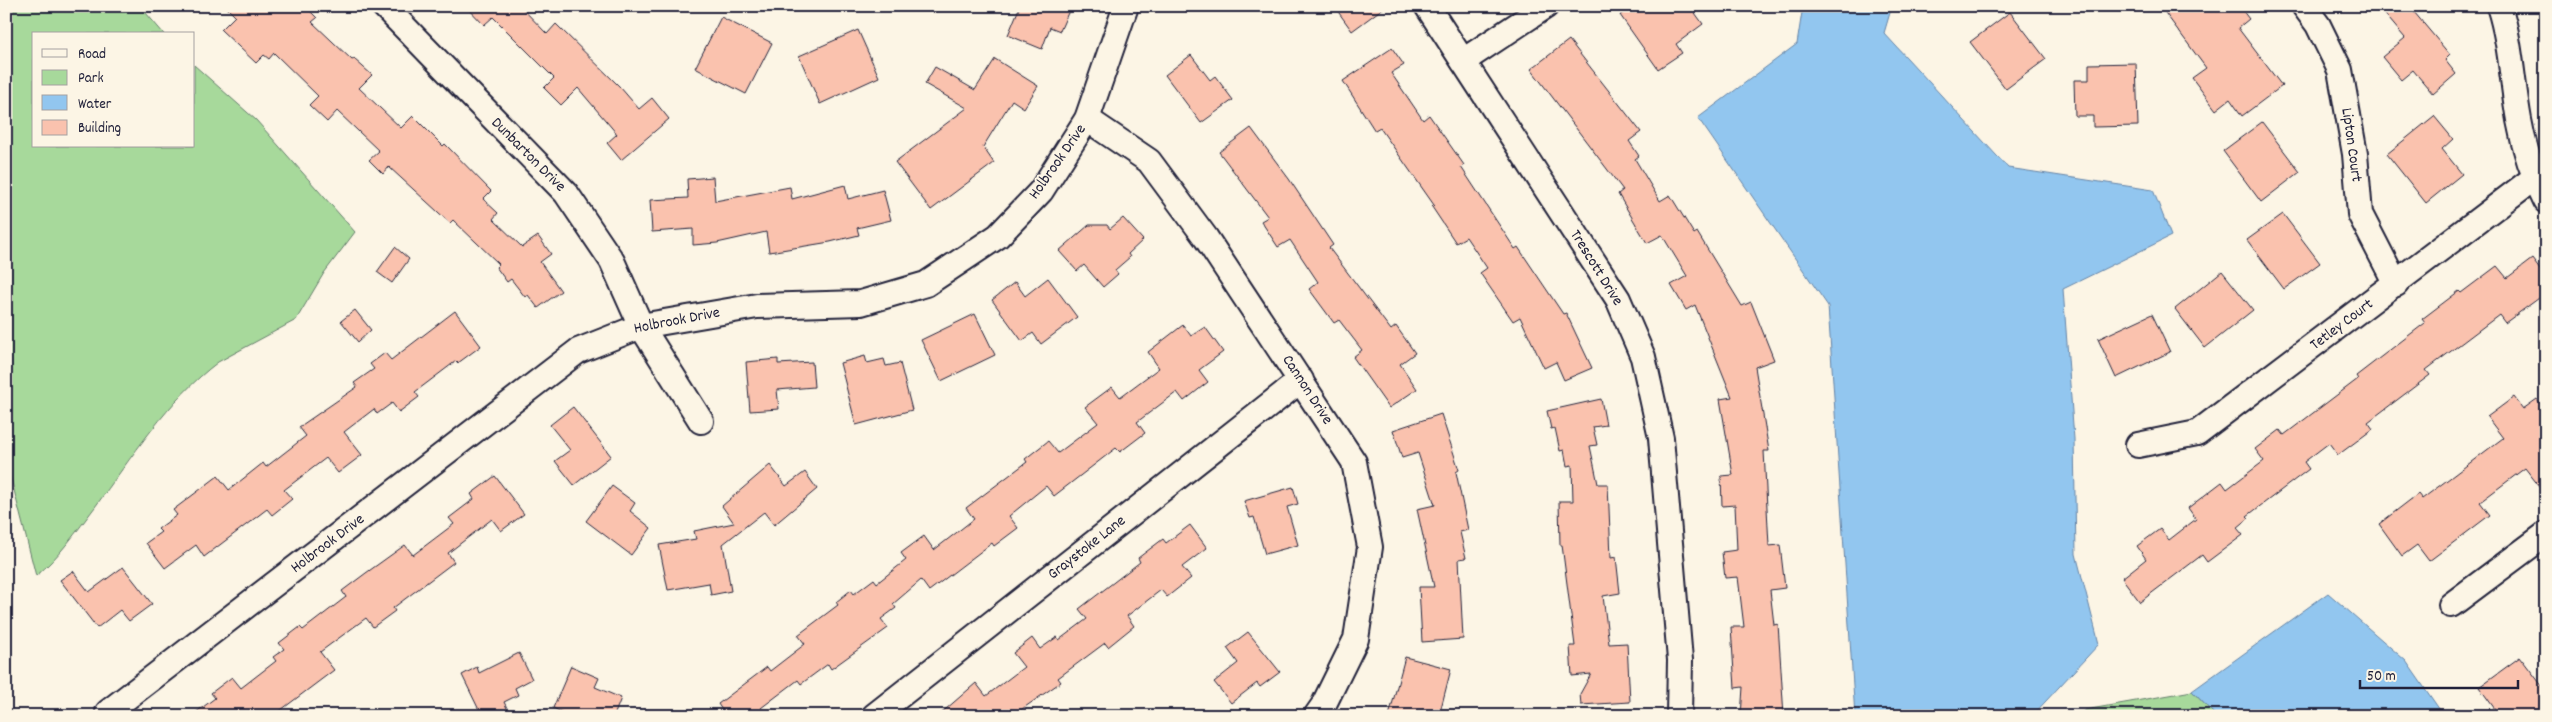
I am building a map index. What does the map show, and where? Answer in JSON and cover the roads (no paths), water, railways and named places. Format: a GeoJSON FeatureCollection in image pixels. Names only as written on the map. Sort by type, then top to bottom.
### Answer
{"type":"FeatureCollection","features":[{"type":"Feature","properties":{"kind":"street","name":"Dunbarton Drive"},"geometry":{"type":"LineString","coordinates":[[384,6],[566,193],[612,261],[641,326],[701,420]]}},
{"type":"Feature","properties":{"kind":"street","name":"Holbrook Drive"},"geometry":{"type":"LineString","coordinates":[[108,712],[578,350],[641,326],[757,306],[861,303],[926,284],[998,236],[1041,191],[1087,119],[1126,6]]}},
{"type":"Feature","properties":{"kind":"street","name":"Trescott Drive"},"geometry":{"type":"LineString","coordinates":[[1427,6],[1618,299],[1643,357],[1661,438],[1680,660],[1679,716]]}},
{"type":"Feature","properties":{"kind":"street"},"geometry":{"type":"LineString","coordinates":[[1463,61],[1546,6]]}},
{"type":"Feature","properties":{"kind":"street","name":"Lipton Court"},"geometry":{"type":"LineString","coordinates":[[2304,6],[2318,25],[2340,70],[2355,154],[2360,214],[2396,284]]}},
{"type":"Feature","properties":{"kind":"street"},"geometry":{"type":"LineString","coordinates":[[2499,6],[2505,25],[2519,122],[2534,178],[2546,201]]}},
{"type":"Feature","properties":{"kind":"street","name":"Cannon Drive"},"geometry":{"type":"LineString","coordinates":[[1087,119],[1149,161],[1206,238],[1354,462],[1370,546],[1356,639],[1323,706],[1316,716]]}},
{"type":"Feature","properties":{"kind":"street","name":"Tetley Court"},"geometry":{"type":"LineString","coordinates":[[2138,445],[2197,434],[2534,178]]}},
{"type":"Feature","properties":{"kind":"street","name":"Graystoke Lane"},"geometry":{"type":"LineString","coordinates":[[874,716],[1301,380]]}},
{"type":"Feature","properties":{"kind":"street"},"geometry":{"type":"LineString","coordinates":[[2451,605],[2546,534]]}},
{"type":"Feature","properties":{"kind":"water"},"geometry":{"type":"Polygon","coordinates":[[[1803,6],[1892,6],[1884,33],[2008,168],[2153,190],[2171,236],[2063,289],[2074,439],[2076,554],[2099,644],[2032,716],[1855,716],[1828,306],[1698,118],[1797,44],[1803,6]]]}},
{"type":"Feature","properties":{"kind":"water"},"geometry":{"type":"Polygon","coordinates":[[[2328,593],[2406,661],[2444,716],[2216,716],[2192,691],[2328,593]]]}}]}
